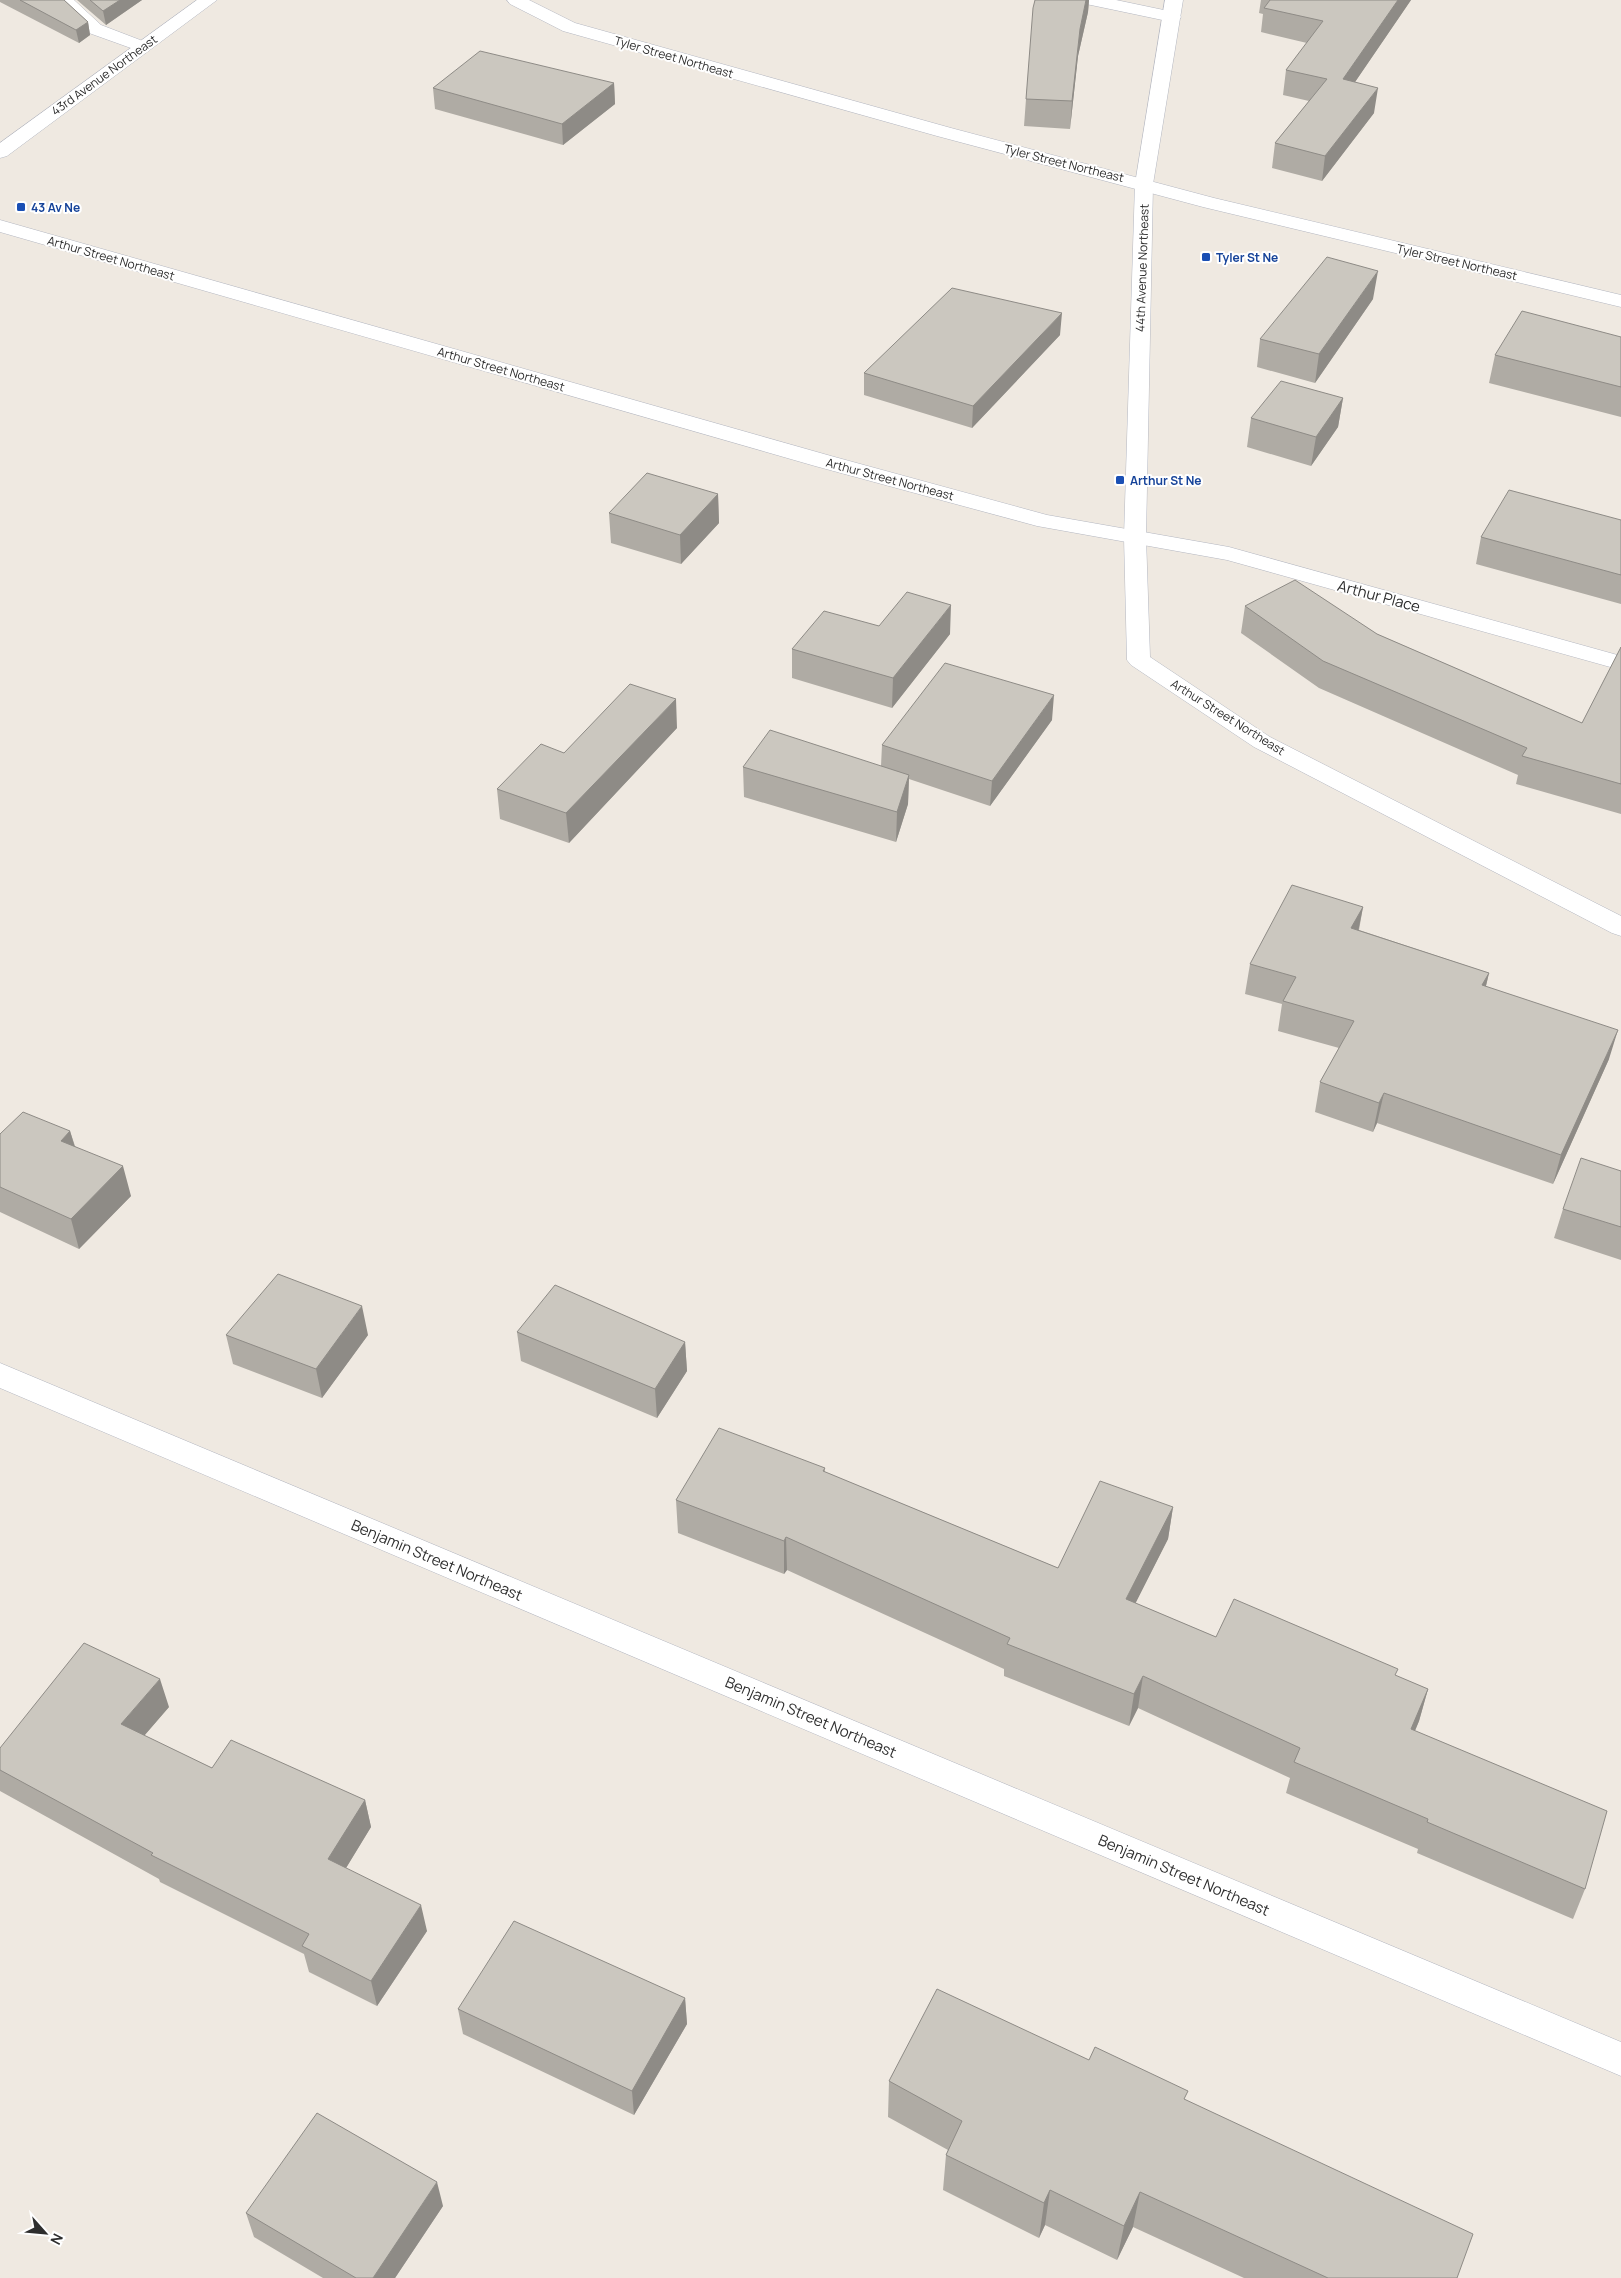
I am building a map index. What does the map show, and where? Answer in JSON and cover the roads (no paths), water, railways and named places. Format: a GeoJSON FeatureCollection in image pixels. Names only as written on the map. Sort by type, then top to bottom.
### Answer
{"type":"FeatureCollection","features":[{"type":"Feature","properties":{"kind":"street"},"geometry":{"type":"LineString","coordinates":[[64,0],[95,29],[142,47]]}},
{"type":"Feature","properties":{"kind":"street","name":"43rd Avenue Northeast"},"geometry":{"type":"LineString","coordinates":[[0,152],[208,0]]}},
{"type":"Feature","properties":{"kind":"street","name":"Tyler Street Northeast"},"geometry":{"type":"LineString","coordinates":[[516,0],[569,28],[944,132],[1220,205],[1621,301]]}},
{"type":"Feature","properties":{"kind":"street"},"geometry":{"type":"LineString","coordinates":[[1091,0],[1173,8]]}},
{"type":"Feature","properties":{"kind":"street","name":"44th Avenue Northeast"},"geometry":{"type":"LineString","coordinates":[[1134,538],[1144,184],[1173,8]]}},
{"type":"Feature","properties":{"kind":"street","name":"Arthur Street Northeast"},"geometry":{"type":"LineString","coordinates":[[0,226],[823,461],[1044,521],[1134,538],[1139,660],[1262,742],[1621,927]]}},
{"type":"Feature","properties":{"kind":"street","name":"Arthur Place"},"geometry":{"type":"LineString","coordinates":[[1134,538],[1229,554],[1621,663]]}},
{"type":"Feature","properties":{"kind":"street","name":"Benjamin Street Northeast"},"geometry":{"type":"LineString","coordinates":[[0,1375],[1621,2060]]}},
{"type":"Feature","properties":{"kind":"place","name":"43 Av Ne"},"geometry":{"type":"Point","coordinates":[21,207]}},
{"type":"Feature","properties":{"kind":"place","name":"Tyler St Ne"},"geometry":{"type":"Point","coordinates":[1206,257]}},
{"type":"Feature","properties":{"kind":"place","name":"Arthur St Ne"},"geometry":{"type":"Point","coordinates":[1120,480]}}]}
